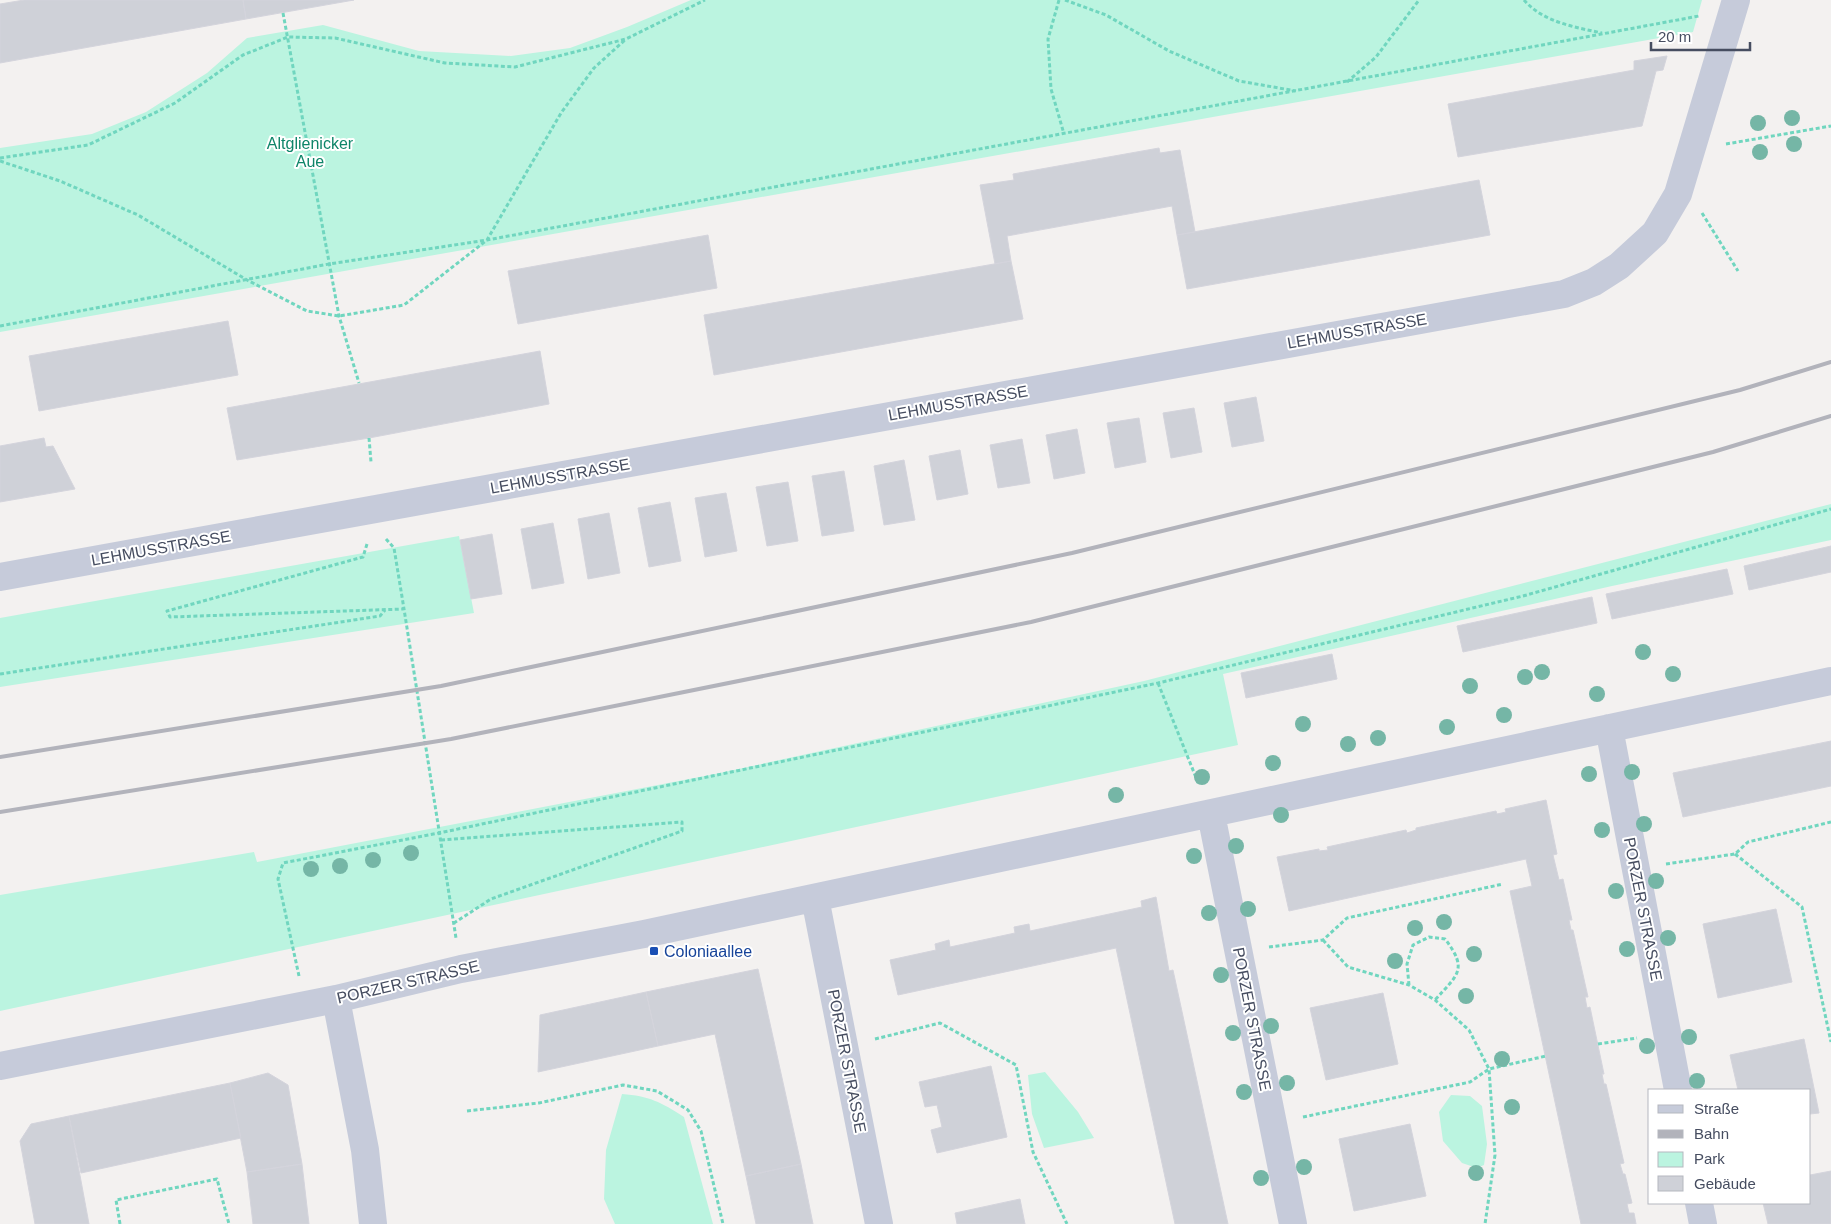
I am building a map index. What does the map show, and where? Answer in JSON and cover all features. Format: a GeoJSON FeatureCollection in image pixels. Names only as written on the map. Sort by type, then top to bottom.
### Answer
{"type":"FeatureCollection","features":[{"type":"Feature","properties":{"kind":"street","name":"LEHMUSSTRASSE"},"geometry":{"type":"LineString","coordinates":[[0,578],[1564,294],[1594,282],[1619,266],[1655,233],[1678,194],[1736,0]]}},
{"type":"Feature","properties":{"kind":"street","name":"PORZER STRASSE"},"geometry":{"type":"LineString","coordinates":[[0,1066],[336,999],[461,969],[644,934],[1831,681]]}},
{"type":"Feature","properties":{"kind":"street","name":"PORZER STRASSE"},"geometry":{"type":"LineString","coordinates":[[1609,728],[1678,1089]]}},
{"type":"Feature","properties":{"kind":"street","name":"PORZER STRASSE"},"geometry":{"type":"LineString","coordinates":[[1211,814],[1293,1224]]}},
{"type":"Feature","properties":{"kind":"street","name":"PORZER STRASSE"},"geometry":{"type":"LineString","coordinates":[[815,898],[879,1224]]}},
{"type":"Feature","properties":{"kind":"street"},"geometry":{"type":"LineString","coordinates":[[336,999],[365,1150],[373,1224]]}},
{"type":"Feature","properties":{"kind":"street"},"geometry":{"type":"LineString","coordinates":[[1699,1204],[1703,1224]]}},
{"type":"Feature","properties":{"kind":"path"},"geometry":{"type":"LineString","coordinates":[[0,160],[88,145],[175,102],[243,55],[288,38],[335,38],[446,63],[515,66],[626,39],[698,2],[706,0]]}},
{"type":"Feature","properties":{"kind":"path"},"geometry":{"type":"LineString","coordinates":[[1059,0],[1048,39],[1051,89],[1064,134]]}},
{"type":"Feature","properties":{"kind":"path"},"geometry":{"type":"LineString","coordinates":[[1065,0],[1106,15],[1169,50],[1239,81],[1299,91]]}},
{"type":"Feature","properties":{"kind":"path"},"geometry":{"type":"LineString","coordinates":[[1346,83],[1376,57],[1418,0]]}},
{"type":"Feature","properties":{"kind":"path"},"geometry":{"type":"LineString","coordinates":[[1524,0],[1533,10],[1562,24],[1603,34]]}},
{"type":"Feature","properties":{"kind":"path"},"geometry":{"type":"LineString","coordinates":[[283,13],[339,316],[359,383]]}},
{"type":"Feature","properties":{"kind":"path"},"geometry":{"type":"LineString","coordinates":[[0,326],[329,264],[487,240],[1346,83],[1703,15]]}},
{"type":"Feature","properties":{"kind":"path"},"geometry":{"type":"LineString","coordinates":[[0,160],[60,181],[138,216],[247,280],[307,311],[339,316],[404,305],[487,240],[560,113],[594,68],[626,39]]}},
{"type":"Feature","properties":{"kind":"path"},"geometry":{"type":"LineString","coordinates":[[1719,146],[1831,126]]}},
{"type":"Feature","properties":{"kind":"path"},"geometry":{"type":"LineString","coordinates":[[1699,208],[1738,271]]}},
{"type":"Feature","properties":{"kind":"path"},"geometry":{"type":"LineString","coordinates":[[369,438],[371,462]]}},
{"type":"Feature","properties":{"kind":"path"},"geometry":{"type":"LineString","coordinates":[[304,1005],[278,879],[283,863],[439,833],[1158,683],[1523,596],[1831,509]]}},
{"type":"Feature","properties":{"kind":"path"},"geometry":{"type":"LineString","coordinates":[[385,538],[394,548],[454,923],[491,899],[682,831],[682,822],[441,840]]}},
{"type":"Feature","properties":{"kind":"path"},"geometry":{"type":"LineString","coordinates":[[367,544],[363,557],[167,611],[170,617],[404,609]]}},
{"type":"Feature","properties":{"kind":"path"},"geometry":{"type":"LineString","coordinates":[[0,674],[380,616],[385,609]]}},
{"type":"Feature","properties":{"kind":"path"},"geometry":{"type":"LineString","coordinates":[[1158,683],[1188,757]]}},
{"type":"Feature","properties":{"kind":"path"},"geometry":{"type":"LineString","coordinates":[[1636,868],[1734,854],[1748,842],[1831,822]]}},
{"type":"Feature","properties":{"kind":"path"},"geometry":{"type":"LineString","coordinates":[[1734,854],[1802,907],[1831,1042]]}},
{"type":"Feature","properties":{"kind":"path"},"geometry":{"type":"LineString","coordinates":[[1239,951],[1323,940],[1347,918],[1503,884]]}},
{"type":"Feature","properties":{"kind":"path"},"geometry":{"type":"LineString","coordinates":[[1410,985],[1407,964],[1413,945],[1429,937],[1445,939],[1457,954],[1459,966],[1455,979],[1435,1000]]}},
{"type":"Feature","properties":{"kind":"path"},"geometry":{"type":"LineString","coordinates":[[1323,940],[1348,966],[1410,985],[1435,1000],[1469,1030],[1489,1069],[1495,1155],[1485,1224]]}},
{"type":"Feature","properties":{"kind":"path"},"geometry":{"type":"LineString","coordinates":[[844,1046],[940,1023],[1016,1065],[1033,1152],[1067,1224]]}},
{"type":"Feature","properties":{"kind":"path"},"geometry":{"type":"LineString","coordinates":[[1598,1044],[1667,1034]]}},
{"type":"Feature","properties":{"kind":"path"},"geometry":{"type":"LineString","coordinates":[[1273,1124],[1470,1082],[1489,1069],[1546,1056]]}},
{"type":"Feature","properties":{"kind":"path"},"geometry":{"type":"LineString","coordinates":[[467,1111],[539,1103],[623,1085],[656,1091],[688,1110],[701,1131],[723,1224]]}},
{"type":"Feature","properties":{"kind":"path"},"geometry":{"type":"LineString","coordinates":[[120,1224],[116,1200],[217,1179],[228,1224]]}},
{"type":"Feature","properties":{"kind":"green space","name":"Altglienicker Aue"},"geometry":{"type":"Polygon","coordinates":[[[691,0],[1702,0],[1693,32],[0,332],[0,148],[92,134],[146,112],[207,73],[247,38],[323,25],[419,51],[511,56],[570,48],[691,0]]]}},
{"type":"Feature","properties":{"kind":"green space"},"geometry":{"type":"Polygon","coordinates":[[[1831,504],[1831,540],[1612,586],[1223,674],[1238,745],[0,1011],[0,895],[254,852],[257,862],[715,774],[1144,681],[1831,504]]]}},
{"type":"Feature","properties":{"kind":"green space"},"geometry":{"type":"Polygon","coordinates":[[[459,536],[474,613],[0,687],[0,618],[459,536]]]}},
{"type":"Feature","properties":{"kind":"green space"},"geometry":{"type":"Polygon","coordinates":[[[1045,1072],[1078,1112],[1094,1138],[1044,1148],[1032,1114],[1028,1075],[1045,1072]]]}},
{"type":"Feature","properties":{"kind":"green space"},"geometry":{"type":"Polygon","coordinates":[[[622,1094],[640,1096],[654,1101],[684,1117],[713,1224],[615,1224],[604,1199],[606,1150],[622,1094]]]}},
{"type":"Feature","properties":{"kind":"green space"},"geometry":{"type":"Polygon","coordinates":[[[1451,1095],[1470,1096],[1482,1106],[1487,1144],[1484,1165],[1477,1168],[1462,1163],[1443,1141],[1439,1112],[1451,1095]]]}},
{"type":"Feature","properties":{"kind":"building"},"geometry":{"type":"Polygon","coordinates":[[[24,0],[243,0],[246,19],[0,63],[0,4],[24,0]]]}},
{"type":"Feature","properties":{"kind":"building"},"geometry":{"type":"Polygon","coordinates":[[[243,0],[354,0],[246,19],[243,0]]]}},
{"type":"Feature","properties":{"kind":"building"},"geometry":{"type":"Polygon","coordinates":[[[1667,56],[1663,70],[1656,71],[1642,126],[1458,157],[1448,104],[1634,70],[1634,61],[1667,56]]]}},
{"type":"Feature","properties":{"kind":"building"},"geometry":{"type":"Polygon","coordinates":[[[1159,148],[1160,153],[1180,150],[1195,232],[1177,235],[1172,206],[1007,236],[1011,261],[995,264],[980,185],[1014,180],[1013,174],[1159,148]]]}},
{"type":"Feature","properties":{"kind":"building"},"geometry":{"type":"Polygon","coordinates":[[[1479,180],[1490,235],[1187,289],[1177,235],[1479,180]]]}},
{"type":"Feature","properties":{"kind":"building"},"geometry":{"type":"Polygon","coordinates":[[[708,235],[717,288],[518,324],[508,271],[708,235]]]}},
{"type":"Feature","properties":{"kind":"building"},"geometry":{"type":"Polygon","coordinates":[[[1011,261],[1023,319],[714,375],[704,315],[1011,261]]]}},
{"type":"Feature","properties":{"kind":"building"},"geometry":{"type":"Polygon","coordinates":[[[228,321],[238,375],[39,411],[29,356],[228,321]]]}},
{"type":"Feature","properties":{"kind":"building"},"geometry":{"type":"Polygon","coordinates":[[[540,351],[549,404],[369,438],[237,460],[227,408],[540,351]]]}},
{"type":"Feature","properties":{"kind":"building"},"geometry":{"type":"Polygon","coordinates":[[[1256,397],[1264,441],[1232,447],[1224,403],[1256,397]]]}},
{"type":"Feature","properties":{"kind":"building"},"geometry":{"type":"Polygon","coordinates":[[[1194,408],[1202,452],[1171,458],[1163,413],[1194,408]]]}},
{"type":"Feature","properties":{"kind":"building"},"geometry":{"type":"Polygon","coordinates":[[[1139,418],[1146,462],[1115,468],[1107,423],[1139,418]]]}},
{"type":"Feature","properties":{"kind":"building"},"geometry":{"type":"Polygon","coordinates":[[[1077,429],[1085,473],[1054,479],[1046,435],[1077,429]]]}},
{"type":"Feature","properties":{"kind":"building"},"geometry":{"type":"Polygon","coordinates":[[[44,438],[46,447],[53,446],[75,489],[0,502],[0,446],[44,438]]]}},
{"type":"Feature","properties":{"kind":"building"},"geometry":{"type":"Polygon","coordinates":[[[1022,439],[1030,483],[998,488],[990,445],[1022,439]]]}},
{"type":"Feature","properties":{"kind":"building"},"geometry":{"type":"Polygon","coordinates":[[[960,450],[968,494],[937,500],[929,456],[960,450]]]}},
{"type":"Feature","properties":{"kind":"building"},"geometry":{"type":"Polygon","coordinates":[[[904,460],[915,520],[884,525],[874,466],[904,460]]]}},
{"type":"Feature","properties":{"kind":"building"},"geometry":{"type":"Polygon","coordinates":[[[844,471],[854,531],[822,536],[812,476],[844,471]]]}},
{"type":"Feature","properties":{"kind":"building"},"geometry":{"type":"Polygon","coordinates":[[[788,482],[798,541],[767,546],[756,487],[788,482]]]}},
{"type":"Feature","properties":{"kind":"building"},"geometry":{"type":"Polygon","coordinates":[[[726,493],[737,551],[705,557],[695,498],[726,493]]]}},
{"type":"Feature","properties":{"kind":"building"},"geometry":{"type":"Polygon","coordinates":[[[670,502],[681,561],[649,567],[638,508],[670,502]]]}},
{"type":"Feature","properties":{"kind":"building"},"geometry":{"type":"Polygon","coordinates":[[[609,513],[620,573],[588,579],[578,519],[609,513]]]}},
{"type":"Feature","properties":{"kind":"building"},"geometry":{"type":"Polygon","coordinates":[[[553,523],[564,583],[532,589],[521,529],[553,523]]]}},
{"type":"Feature","properties":{"kind":"building"},"geometry":{"type":"Polygon","coordinates":[[[492,534],[502,594],[471,599],[460,540],[492,534]]]}},
{"type":"Feature","properties":{"kind":"building"},"geometry":{"type":"Polygon","coordinates":[[[1831,546],[1831,572],[1749,590],[1744,566],[1831,546]]]}},
{"type":"Feature","properties":{"kind":"building"},"geometry":{"type":"Polygon","coordinates":[[[1727,569],[1733,594],[1612,619],[1606,594],[1727,569]]]}},
{"type":"Feature","properties":{"kind":"building"},"geometry":{"type":"Polygon","coordinates":[[[1592,597],[1597,623],[1463,652],[1457,626],[1592,597]]]}},
{"type":"Feature","properties":{"kind":"building"},"geometry":{"type":"Polygon","coordinates":[[[1332,654],[1337,679],[1246,698],[1241,673],[1332,654]]]}},
{"type":"Feature","properties":{"kind":"building"},"geometry":{"type":"Polygon","coordinates":[[[1831,741],[1831,786],[1683,817],[1673,773],[1831,741]]]}},
{"type":"Feature","properties":{"kind":"building"},"geometry":{"type":"Polygon","coordinates":[[[1546,800],[1557,854],[1553,855],[1559,880],[1563,879],[1572,920],[1569,920],[1571,930],[1573,930],[1588,997],[1585,997],[1587,1008],[1590,1007],[1604,1074],[1602,1074],[1604,1084],[1606,1084],[1624,1163],[1620,1164],[1623,1174],[1625,1174],[1632,1203],[1627,1204],[1629,1213],[1634,1213],[1636,1224],[1581,1224],[1510,891],[1532,886],[1526,859],[1289,911],[1277,857],[1319,849],[1319,851],[1328,850],[1327,847],[1406,830],[1407,833],[1416,830],[1416,828],[1496,811],[1497,814],[1506,812],[1505,809],[1546,800]]]}},
{"type":"Feature","properties":{"kind":"building"},"geometry":{"type":"Polygon","coordinates":[[[1156,897],[1169,971],[1173,970],[1228,1224],[1175,1224],[1116,948],[898,995],[890,960],[936,950],[935,944],[949,940],[950,947],[1015,933],[1014,927],[1029,924],[1030,931],[1142,907],[1141,901],[1156,897]]]}},
{"type":"Feature","properties":{"kind":"building"},"geometry":{"type":"Polygon","coordinates":[[[1776,909],[1792,982],[1718,998],[1703,924],[1776,909]]]}},
{"type":"Feature","properties":{"kind":"building"},"geometry":{"type":"Polygon","coordinates":[[[758,969],[801,1164],[746,1176],[715,1034],[658,1046],[646,992],[758,969]]]}},
{"type":"Feature","properties":{"kind":"building"},"geometry":{"type":"Polygon","coordinates":[[[646,992],[658,1046],[538,1072],[540,1015],[646,992]]]}},
{"type":"Feature","properties":{"kind":"building"},"geometry":{"type":"Polygon","coordinates":[[[1383,993],[1398,1064],[1326,1080],[1310,1008],[1383,993]]]}},
{"type":"Feature","properties":{"kind":"building"},"geometry":{"type":"Polygon","coordinates":[[[1804,1039],[1819,1113],[1811,1114],[1811,1089],[1738,1089],[1730,1055],[1804,1039]]]}},
{"type":"Feature","properties":{"kind":"building"},"geometry":{"type":"Polygon","coordinates":[[[991,1066],[1007,1137],[937,1153],[931,1130],[942,1127],[937,1105],[925,1107],[919,1082],[991,1066]]]}},
{"type":"Feature","properties":{"kind":"building"},"geometry":{"type":"Polygon","coordinates":[[[268,1073],[288,1085],[302,1164],[247,1172],[230,1083],[268,1073]]]}},
{"type":"Feature","properties":{"kind":"building"},"geometry":{"type":"Polygon","coordinates":[[[230,1083],[241,1138],[81,1173],[69,1116],[230,1083]]]}},
{"type":"Feature","properties":{"kind":"building"},"geometry":{"type":"Polygon","coordinates":[[[69,1116],[89,1224],[35,1224],[20,1141],[31,1124],[69,1116]]]}},
{"type":"Feature","properties":{"kind":"building"},"geometry":{"type":"Polygon","coordinates":[[[1410,1124],[1426,1196],[1354,1211],[1339,1139],[1410,1124]]]}},
{"type":"Feature","properties":{"kind":"building"},"geometry":{"type":"Polygon","coordinates":[[[302,1164],[309,1224],[253,1224],[247,1172],[302,1164]]]}},
{"type":"Feature","properties":{"kind":"building"},"geometry":{"type":"Polygon","coordinates":[[[801,1164],[813,1224],[756,1224],[746,1176],[801,1164]]]}},
{"type":"Feature","properties":{"kind":"building"},"geometry":{"type":"Polygon","coordinates":[[[1831,1171],[1831,1224],[1768,1224],[1763,1204],[1811,1204],[1811,1175],[1831,1171]]]}},
{"type":"Feature","properties":{"kind":"building"},"geometry":{"type":"Polygon","coordinates":[[[1020,1199],[1025,1224],[957,1224],[955,1213],[1020,1199]]]}},
{"type":"Feature","properties":{"kind":"railway"},"geometry":{"type":"LineString","coordinates":[[0,757],[441,686],[1072,553],[1740,390],[1831,362]]}},
{"type":"Feature","properties":{"kind":"railway"},"geometry":{"type":"LineString","coordinates":[[0,812],[451,739],[1031,622],[1713,452],[1831,416]]}},
{"type":"Feature","properties":{"kind":"place","name":"Coloniaallee"},"geometry":{"type":"Point","coordinates":[654,951]}}]}
